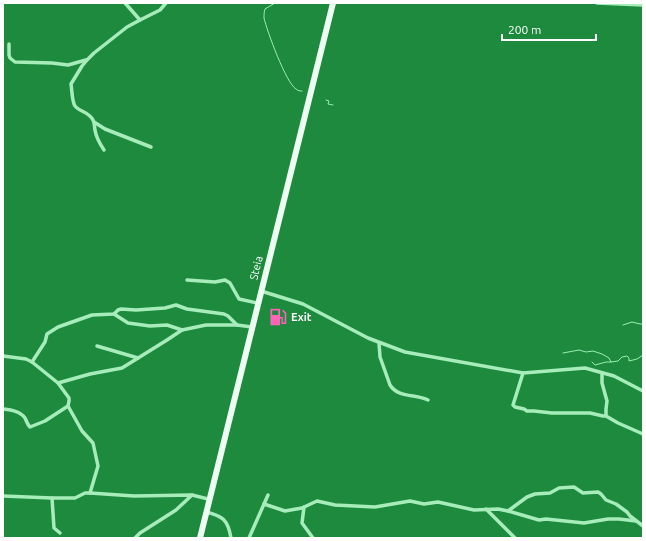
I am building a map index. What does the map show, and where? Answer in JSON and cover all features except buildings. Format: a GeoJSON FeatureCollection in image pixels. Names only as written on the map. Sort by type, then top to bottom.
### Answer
{"type":"FeatureCollection","features":[{"type":"Feature","properties":{"kind":"main road","name":"Steia"},"geometry":{"type":"LineString","coordinates":[[200,538],[208,499],[333,3]]}},
{"type":"Feature","properties":{"kind":"street"},"geometry":{"type":"LineString","coordinates":[[125,3],[140,20]]}},
{"type":"Feature","properties":{"kind":"street"},"geometry":{"type":"LineString","coordinates":[[151,147],[106,129],[94,122],[89,115],[75,106],[71,84],[87,60],[119,33],[160,10],[166,3]]}},
{"type":"Feature","properties":{"kind":"street"},"geometry":{"type":"LineString","coordinates":[[597,3],[643,5]]}},
{"type":"Feature","properties":{"kind":"street"},"geometry":{"type":"LineString","coordinates":[[9,44],[9,55],[12,61],[15,62],[68,65],[87,60]]}},
{"type":"Feature","properties":{"kind":"street"},"geometry":{"type":"LineString","coordinates":[[94,122],[96,136],[104,150]]}},
{"type":"Feature","properties":{"kind":"street"},"geometry":{"type":"LineString","coordinates":[[187,280],[215,282],[228,281],[239,299],[257,303]]}},
{"type":"Feature","properties":{"kind":"street"},"geometry":{"type":"LineString","coordinates":[[261,291],[303,304],[368,338],[410,354],[523,373],[580,367],[614,376],[643,391]]}},
{"type":"Feature","properties":{"kind":"street"},"geometry":{"type":"LineString","coordinates":[[114,314],[119,310],[165,308],[176,305],[224,314],[237,325]]}},
{"type":"Feature","properties":{"kind":"street"},"geometry":{"type":"LineString","coordinates":[[32,362],[45,342],[47,334],[58,327],[94,314],[114,314],[128,323],[150,326],[166,325],[182,330]]}},
{"type":"Feature","properties":{"kind":"street"},"geometry":{"type":"LineString","coordinates":[[58,383],[90,374],[119,369],[182,330],[206,325],[237,325],[252,327]]}},
{"type":"Feature","properties":{"kind":"street"},"geometry":{"type":"LineString","coordinates":[[379,343],[380,357],[392,389],[410,396],[428,400]]}},
{"type":"Feature","properties":{"kind":"street"},"geometry":{"type":"LineString","coordinates":[[97,346],[138,358]]}},
{"type":"Feature","properties":{"kind":"street"},"geometry":{"type":"LineString","coordinates":[[3,356],[23,358],[32,362],[58,383],[69,398],[68,406],[82,431],[93,444],[98,466],[90,493]]}},
{"type":"Feature","properties":{"kind":"street"},"geometry":{"type":"LineString","coordinates":[[602,372],[602,383],[607,401],[606,416]]}},
{"type":"Feature","properties":{"kind":"street"},"geometry":{"type":"LineString","coordinates":[[523,373],[513,405],[515,407],[527,411],[590,413],[606,416],[643,434]]}},
{"type":"Feature","properties":{"kind":"street"},"geometry":{"type":"LineString","coordinates":[[3,409],[17,412],[24,417],[30,427],[45,421],[68,406]]}},
{"type":"Feature","properties":{"kind":"street"},"geometry":{"type":"LineString","coordinates":[[508,511],[528,497],[536,494],[550,493],[559,488],[574,487],[583,493],[598,492],[606,500],[616,504],[643,526]]}},
{"type":"Feature","properties":{"kind":"street"},"geometry":{"type":"LineString","coordinates":[[3,496],[75,498],[85,493],[90,493],[134,496],[192,495],[208,499]]}},
{"type":"Feature","properties":{"kind":"street"},"geometry":{"type":"LineString","coordinates":[[135,538],[140,533],[176,510],[192,495]]}},
{"type":"Feature","properties":{"kind":"street"},"geometry":{"type":"LineString","coordinates":[[249,538],[268,495]]}},
{"type":"Feature","properties":{"kind":"street"},"geometry":{"type":"LineString","coordinates":[[52,498],[54,528],[60,533]]}},
{"type":"Feature","properties":{"kind":"street"},"geometry":{"type":"LineString","coordinates":[[264,504],[285,511],[304,507],[317,501],[375,507],[410,501],[421,504],[438,502],[472,509],[498,509],[539,520],[546,519],[584,523],[619,519],[636,521]]}},
{"type":"Feature","properties":{"kind":"street"},"geometry":{"type":"LineString","coordinates":[[304,507],[302,523],[313,538]]}},
{"type":"Feature","properties":{"kind":"street"},"geometry":{"type":"LineString","coordinates":[[486,509],[515,538]]}},
{"type":"Feature","properties":{"kind":"street"},"geometry":{"type":"LineString","coordinates":[[206,512],[218,515],[226,521],[231,538]]}},
{"type":"Feature","properties":{"kind":"waterway"},"geometry":{"type":"LineString","coordinates":[[275,3],[265,9],[264,18],[266,25],[277,56],[287,77],[298,91],[302,91]]}},
{"type":"Feature","properties":{"kind":"waterway"},"geometry":{"type":"LineString","coordinates":[[326,100],[329,101],[328,104],[333,105]]}},
{"type":"Feature","properties":{"kind":"waterway"},"geometry":{"type":"LineString","coordinates":[[623,325],[632,322],[643,324]]}},
{"type":"Feature","properties":{"kind":"waterway"},"geometry":{"type":"LineString","coordinates":[[563,353],[579,350],[586,352],[593,351],[609,358],[611,362],[618,361],[622,357],[627,356],[629,361],[637,359],[643,355]]}},
{"type":"Feature","properties":{"kind":"waterway"},"geometry":{"type":"LineString","coordinates":[[592,362],[595,365],[611,362]]}},
{"type":"Feature","properties":{"kind":"place","name":"Exit"},"geometry":{"type":"Point","coordinates":[278,317]}}]}
